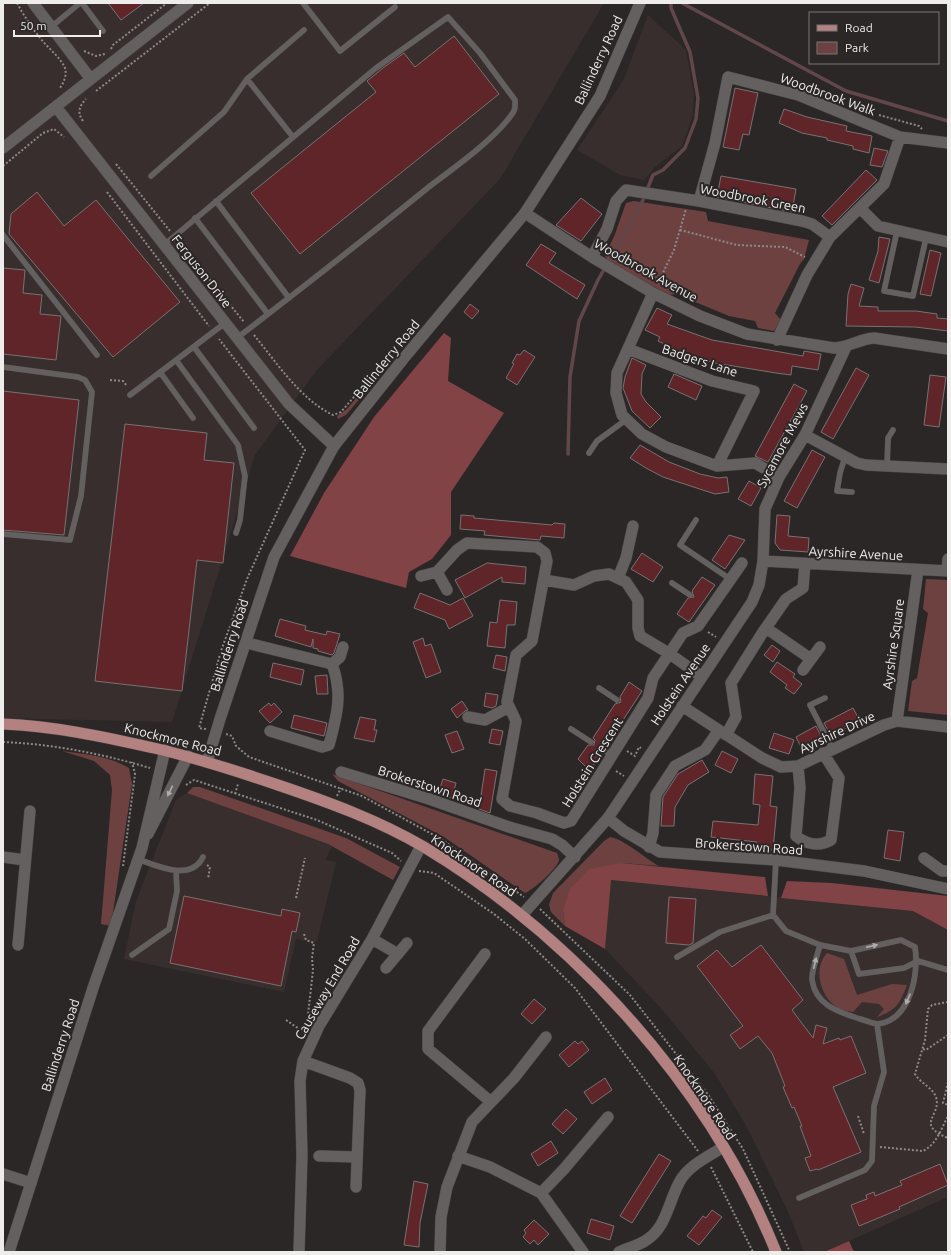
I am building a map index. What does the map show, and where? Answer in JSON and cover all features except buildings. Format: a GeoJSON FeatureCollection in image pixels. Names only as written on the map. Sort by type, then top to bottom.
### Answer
{"type":"FeatureCollection","features":[{"type":"Feature","properties":{"kind":"main road","name":"Knockmore Road"},"geometry":{"type":"LineString","coordinates":[[3,724],[67,730],[165,750],[333,803],[422,846],[496,895],[522,915],[581,970],[631,1021],[666,1063],[690,1095],[744,1184],[776,1252]]}},
{"type":"Feature","properties":{"kind":"street"},"geometry":{"type":"LineString","coordinates":[[33,3],[90,78]]}},
{"type":"Feature","properties":{"kind":"street"},"geometry":{"type":"LineString","coordinates":[[3,148],[56,107],[90,78],[188,3]]}},
{"type":"Feature","properties":{"kind":"street","name":"Ballinderry Road"},"geometry":{"type":"LineString","coordinates":[[207,762],[247,643],[262,589],[274,557],[334,446],[404,358],[525,213],[600,96],[640,3]]}},
{"type":"Feature","properties":{"kind":"street","name":"Woodbrook Walk"},"geometry":{"type":"LineString","coordinates":[[694,200],[715,142],[728,77],[798,95],[900,137],[948,143]]}},
{"type":"Feature","properties":{"kind":"street","name":"Ferguson Drive"},"geometry":{"type":"LineString","coordinates":[[56,107],[289,404],[334,446]]}},
{"type":"Feature","properties":{"kind":"street"},"geometry":{"type":"LineString","coordinates":[[777,340],[807,275],[830,237],[884,184],[900,137]]}},
{"type":"Feature","properties":{"kind":"street","name":"Woodbrook Green"},"geometry":{"type":"LineString","coordinates":[[596,259],[616,201],[626,190],[694,200],[802,221],[812,224],[830,237]]}},
{"type":"Feature","properties":{"kind":"street"},"geometry":{"type":"LineString","coordinates":[[860,208],[878,226],[948,242]]}},
{"type":"Feature","properties":{"kind":"street","name":"Woodbrook Avenue"},"geometry":{"type":"LineString","coordinates":[[525,213],[596,259],[653,293],[720,324],[747,334],[777,340],[811,343],[834,348],[846,347],[862,339],[874,338],[948,349]]}},
{"type":"Feature","properties":{"kind":"street"},"geometry":{"type":"LineString","coordinates":[[653,293],[617,373],[616,393],[622,415],[642,434],[666,447],[717,466],[755,463],[779,476]]}},
{"type":"Feature","properties":{"kind":"street","name":"Sycamore Mews"},"geometry":{"type":"LineString","coordinates":[[763,561],[765,509],[779,476],[805,435],[846,347]]}},
{"type":"Feature","properties":{"kind":"street","name":"Badgers Lane"},"geometry":{"type":"LineString","coordinates":[[628,349],[712,381],[754,390],[717,466]]}},
{"type":"Feature","properties":{"kind":"street"},"geometry":{"type":"LineString","coordinates":[[805,435],[845,457],[866,465],[948,469]]}},
{"type":"Feature","properties":{"kind":"street"},"geometry":{"type":"LineString","coordinates":[[618,578],[626,558],[633,526]]}},
{"type":"Feature","properties":{"kind":"street","name":"Holstein Crescent"},"geometry":{"type":"LineString","coordinates":[[437,572],[457,550],[467,543],[537,547],[545,554],[547,562],[532,641],[516,655],[507,702],[516,721],[502,799],[510,806],[537,813],[564,823],[571,821],[611,750],[648,698],[653,678],[683,633],[698,626]]}},
{"type":"Feature","properties":{"kind":"street"},"geometry":{"type":"LineString","coordinates":[[947,571],[948,559]]}},
{"type":"Feature","properties":{"kind":"street","name":"Ayrshire Avenue"},"geometry":{"type":"LineString","coordinates":[[763,561],[947,571]]}},
{"type":"Feature","properties":{"kind":"street","name":"Holstein Avenue"},"geometry":{"type":"LineString","coordinates":[[608,818],[752,602],[759,585],[763,561]]}},
{"type":"Feature","properties":{"kind":"street"},"geometry":{"type":"LineString","coordinates":[[698,626],[707,606],[742,563]]}},
{"type":"Feature","properties":{"kind":"street"},"geometry":{"type":"LineString","coordinates":[[650,847],[653,833],[656,795],[675,766],[705,750],[736,717],[731,683],[786,599],[803,588],[805,564]]}},
{"type":"Feature","properties":{"kind":"street","name":"Ayrshire Square"},"geometry":{"type":"LineString","coordinates":[[897,721],[918,570]]}},
{"type":"Feature","properties":{"kind":"street"},"geometry":{"type":"LineString","coordinates":[[422,576],[437,572],[447,590]]}},
{"type":"Feature","properties":{"kind":"street"},"geometry":{"type":"LineString","coordinates":[[544,580],[574,585],[594,576],[609,574],[626,582],[638,600],[638,628],[640,636],[670,654],[702,677]]}},
{"type":"Feature","properties":{"kind":"street"},"geometry":{"type":"LineString","coordinates":[[766,628],[811,659]]}},
{"type":"Feature","properties":{"kind":"street"},"geometry":{"type":"LineString","coordinates":[[247,643],[332,664]]}},
{"type":"Feature","properties":{"kind":"street"},"geometry":{"type":"LineString","coordinates":[[332,664],[340,657],[343,647]]}},
{"type":"Feature","properties":{"kind":"street"},"geometry":{"type":"LineString","coordinates":[[803,670],[820,647]]}},
{"type":"Feature","properties":{"kind":"street"},"geometry":{"type":"LineString","coordinates":[[270,731],[284,731],[322,747],[329,745],[339,703],[336,676],[332,664]]}},
{"type":"Feature","properties":{"kind":"street","name":"Ayrshire Drive"},"geometry":{"type":"LineString","coordinates":[[682,706],[762,758],[781,767],[798,766],[884,725],[897,721],[948,727]]}},
{"type":"Feature","properties":{"kind":"street"},"geometry":{"type":"LineString","coordinates":[[468,717],[485,720],[510,707]]}},
{"type":"Feature","properties":{"kind":"street","name":"Ballinderry Road"},"geometry":{"type":"LineString","coordinates":[[142,848],[165,750]]}},
{"type":"Feature","properties":{"kind":"street"},"geometry":{"type":"LineString","coordinates":[[798,766],[800,788],[796,836],[803,842],[823,844],[831,840],[839,778],[828,751]]}},
{"type":"Feature","properties":{"kind":"street","name":"Ballinderry Road"},"geometry":{"type":"LineString","coordinates":[[9,1252],[91,995],[138,859],[173,784],[188,756]]}},
{"type":"Feature","properties":{"kind":"street","name":"Brokerstown Road"},"geometry":{"type":"LineString","coordinates":[[341,772],[429,799],[509,828],[552,839],[562,845],[575,857]]}},
{"type":"Feature","properties":{"kind":"street"},"geometry":{"type":"LineString","coordinates":[[18,945],[30,811]]}},
{"type":"Feature","properties":{"kind":"street"},"geometry":{"type":"LineString","coordinates":[[522,915],[608,818]]}},
{"type":"Feature","properties":{"kind":"street","name":"Brokerstown Road"},"geometry":{"type":"LineString","coordinates":[[608,818],[650,847],[660,852],[671,854],[776,860],[864,871],[948,889]]}},
{"type":"Feature","properties":{"kind":"street","name":"Causeway End Road"},"geometry":{"type":"LineString","coordinates":[[299,1252],[302,1155],[300,1081],[304,1061],[319,1026],[372,939],[422,846]]}},
{"type":"Feature","properties":{"kind":"street"},"geometry":{"type":"LineString","coordinates":[[3,857],[25,860]]}},
{"type":"Feature","properties":{"kind":"street"},"geometry":{"type":"LineString","coordinates":[[924,858],[942,871],[948,871]]}},
{"type":"Feature","properties":{"kind":"street"},"geometry":{"type":"LineString","coordinates":[[372,939],[398,954]]}},
{"type":"Feature","properties":{"kind":"street"},"geometry":{"type":"LineString","coordinates":[[386,968],[407,943]]}},
{"type":"Feature","properties":{"kind":"street"},"geometry":{"type":"LineString","coordinates":[[485,954],[428,1031],[428,1049],[491,1102]]}},
{"type":"Feature","properties":{"kind":"street"},"geometry":{"type":"LineString","coordinates":[[440,1252],[441,1217],[447,1186],[472,1122],[514,1078],[546,1037]]}},
{"type":"Feature","properties":{"kind":"street"},"geometry":{"type":"LineString","coordinates":[[304,1061],[350,1078],[358,1083],[360,1090],[356,1186]]}},
{"type":"Feature","properties":{"kind":"street"},"geometry":{"type":"LineString","coordinates":[[541,1193],[564,1169],[608,1117]]}},
{"type":"Feature","properties":{"kind":"street"},"geometry":{"type":"LineString","coordinates":[[619,1252],[645,1241],[656,1232],[664,1220],[680,1181],[691,1168],[723,1148]]}},
{"type":"Feature","properties":{"kind":"street"},"geometry":{"type":"LineString","coordinates":[[320,1156],[357,1157]]}},
{"type":"Feature","properties":{"kind":"street"},"geometry":{"type":"LineString","coordinates":[[458,1156],[490,1166],[541,1193],[583,1252]]}},
{"type":"Feature","properties":{"kind":"street"},"geometry":{"type":"LineString","coordinates":[[3,1174],[30,1183]]}},
{"type":"Feature","properties":{"kind":"lane"},"geometry":{"type":"LineString","coordinates":[[51,27],[81,3],[104,31]]}},
{"type":"Feature","properties":{"kind":"lane"},"geometry":{"type":"LineString","coordinates":[[303,3],[340,51],[395,7]]}},
{"type":"Feature","properties":{"kind":"lane"},"geometry":{"type":"LineString","coordinates":[[164,245],[376,68],[448,17],[480,53],[514,100],[516,107],[513,114],[498,131],[237,338]]}},
{"type":"Feature","properties":{"kind":"lane"},"geometry":{"type":"LineString","coordinates":[[151,176],[224,112],[247,79],[304,30]]}},
{"type":"Feature","properties":{"kind":"lane"},"geometry":{"type":"LineString","coordinates":[[247,79],[293,137]]}},
{"type":"Feature","properties":{"kind":"lane"},"geometry":{"type":"LineString","coordinates":[[216,201],[289,298]]}},
{"type":"Feature","properties":{"kind":"lane"},"geometry":{"type":"LineString","coordinates":[[195,218],[268,314]]}},
{"type":"Feature","properties":{"kind":"lane"},"geometry":{"type":"LineString","coordinates":[[897,231],[884,291],[913,296],[926,238]]}},
{"type":"Feature","properties":{"kind":"lane"},"geometry":{"type":"LineString","coordinates":[[3,236],[97,355]]}},
{"type":"Feature","properties":{"kind":"lane"},"geometry":{"type":"LineString","coordinates":[[131,394],[225,323]]}},
{"type":"Feature","properties":{"kind":"lane"},"geometry":{"type":"LineString","coordinates":[[194,346],[254,428]]}},
{"type":"Feature","properties":{"kind":"lane"},"geometry":{"type":"LineString","coordinates":[[176,360],[238,445],[245,476],[240,520],[236,533]]}},
{"type":"Feature","properties":{"kind":"lane"},"geometry":{"type":"LineString","coordinates":[[3,367],[78,377],[85,380],[92,392],[81,496],[70,540],[3,534]]}},
{"type":"Feature","properties":{"kind":"lane"},"geometry":{"type":"LineString","coordinates":[[160,372],[193,418]]}},
{"type":"Feature","properties":{"kind":"lane"},"geometry":{"type":"LineString","coordinates":[[589,453],[597,441],[627,419]]}},
{"type":"Feature","properties":{"kind":"lane"},"geometry":{"type":"LineString","coordinates":[[887,467],[888,438],[893,430]]}},
{"type":"Feature","properties":{"kind":"lane"},"geometry":{"type":"LineString","coordinates":[[845,457],[840,473],[837,491],[852,492]]}},
{"type":"Feature","properties":{"kind":"lane"},"geometry":{"type":"LineString","coordinates":[[696,520],[680,545],[730,579]]}},
{"type":"Feature","properties":{"kind":"lane"},"geometry":{"type":"LineString","coordinates":[[672,583],[690,595]]}},
{"type":"Feature","properties":{"kind":"lane"},"geometry":{"type":"LineString","coordinates":[[599,688],[617,700]]}},
{"type":"Feature","properties":{"kind":"lane"},"geometry":{"type":"LineString","coordinates":[[825,698],[810,705],[828,751]]}},
{"type":"Feature","properties":{"kind":"lane"},"geometry":{"type":"LineString","coordinates":[[571,729],[591,742]]}},
{"type":"Feature","properties":{"kind":"lane"},"geometry":{"type":"LineString","coordinates":[[138,859],[176,871],[192,868],[202,859]]}},
{"type":"Feature","properties":{"kind":"lane"},"geometry":{"type":"LineString","coordinates":[[776,860],[773,915],[786,932],[820,944],[851,951],[901,940],[915,947],[918,961],[914,986],[905,1006],[896,1016],[877,1024],[833,1010],[819,999],[811,979],[820,944]]}},
{"type":"Feature","properties":{"kind":"lane"},"geometry":{"type":"LineString","coordinates":[[132,955],[169,929],[177,891],[176,871]]}},
{"type":"Feature","properties":{"kind":"lane"},"geometry":{"type":"LineString","coordinates":[[677,957],[720,932],[773,915]]}},
{"type":"Feature","properties":{"kind":"lane"},"geometry":{"type":"LineString","coordinates":[[851,951],[859,974],[904,968],[918,961],[948,970]]}},
{"type":"Feature","properties":{"kind":"lane"},"geometry":{"type":"LineString","coordinates":[[799,1198],[865,1170],[872,1161],[874,1106],[884,1072],[877,1024]]}},
{"type":"Feature","properties":{"kind":"path"},"geometry":{"type":"LineString","coordinates":[[17,3],[25,18],[60,60],[65,69],[64,83],[59,89]]}},
{"type":"Feature","properties":{"kind":"path"},"geometry":{"type":"LineString","coordinates":[[653,293],[674,250],[680,230],[694,200]]}},
{"type":"Feature","properties":{"kind":"path"},"geometry":{"type":"LineString","coordinates":[[680,230],[737,245],[785,247],[815,262]]}},
{"type":"Feature","properties":{"kind":"path"},"geometry":{"type":"LineString","coordinates":[[110,380],[123,381],[131,394]]}},
{"type":"Feature","properties":{"kind":"path"},"geometry":{"type":"LineString","coordinates":[[698,626],[725,643]]}},
{"type":"Feature","properties":{"kind":"path"},"geometry":{"type":"LineString","coordinates":[[216,732],[232,736],[236,746],[249,757],[353,792],[441,839],[521,895]]}},
{"type":"Feature","properties":{"kind":"path"},"geometry":{"type":"LineString","coordinates":[[3,742],[67,749],[132,762],[159,771]]}},
{"type":"Feature","properties":{"kind":"path"},"geometry":{"type":"LineString","coordinates":[[611,750],[635,756],[639,747],[650,754]]}},
{"type":"Feature","properties":{"kind":"path"},"geometry":{"type":"LineString","coordinates":[[122,870],[135,774],[132,762]]}},
{"type":"Feature","properties":{"kind":"path"},"geometry":{"type":"LineString","coordinates":[[173,784],[182,788],[194,780],[317,820],[392,853],[410,868],[434,873],[494,914],[524,939],[575,988],[712,1168],[752,1252]]}},
{"type":"Feature","properties":{"kind":"path"},"geometry":{"type":"LineString","coordinates":[[296,898],[305,858]]}},
{"type":"Feature","properties":{"kind":"path"},"geometry":{"type":"LineString","coordinates":[[202,859],[210,868],[208,879]]}},
{"type":"Feature","properties":{"kind":"path"},"geometry":{"type":"LineString","coordinates":[[304,934],[306,940],[314,943],[312,958],[313,970],[308,1015],[319,1026]]}},
{"type":"Feature","properties":{"kind":"path"},"geometry":{"type":"LineString","coordinates":[[948,1002],[932,1005],[928,1009],[922,1049],[915,1074],[918,1080],[932,1090],[935,1096],[936,1102],[930,1124],[934,1131],[948,1138]]}},
{"type":"Feature","properties":{"kind":"path"},"geometry":{"type":"LineString","coordinates":[[286,1020],[313,1038]]}},
{"type":"Feature","properties":{"kind":"path"},"geometry":{"type":"LineString","coordinates":[[922,1049],[926,1050],[948,1035]]}},
{"type":"Feature","properties":{"kind":"path"},"geometry":{"type":"LineString","coordinates":[[948,1082],[943,1103],[948,1104]]}},
{"type":"Feature","properties":{"kind":"path"},"geometry":{"type":"LineString","coordinates":[[872,1144],[880,1147],[923,1151],[930,1148],[948,1116]]}},
{"type":"Feature","properties":{"kind":"shaded area"},"geometry":{"type":"Polygon","coordinates":[[[3,3],[604,3],[500,179],[316,371],[255,455],[172,722],[3,718],[3,3]]]}},
{"type":"Feature","properties":{"kind":"shaded area"},"geometry":{"type":"Polygon","coordinates":[[[648,15],[686,50],[694,94],[693,115],[682,146],[655,167],[644,180],[620,175],[577,150],[624,79],[648,15]]]}},
{"type":"Feature","properties":{"kind":"shaded area"},"geometry":{"type":"Polygon","coordinates":[[[444,333],[451,338],[448,381],[504,413],[451,492],[451,535],[432,559],[409,572],[406,588],[290,556],[324,493],[374,417],[444,333]]]}},
{"type":"Feature","properties":{"kind":"shaded area"},"geometry":{"type":"Polygon","coordinates":[[[187,793],[328,844],[332,847],[325,860],[336,862],[317,941],[313,943],[296,939],[284,992],[124,959],[136,901],[176,800],[187,793]]]}},
{"type":"Feature","properties":{"kind":"shaded area"},"geometry":{"type":"Polygon","coordinates":[[[622,863],[765,877],[768,896],[611,880],[605,949],[565,926],[563,911],[570,889],[589,869],[622,863]]]}},
{"type":"Feature","properties":{"kind":"shaded area"},"geometry":{"type":"Polygon","coordinates":[[[610,880],[913,911],[948,930],[948,1197],[824,1252],[804,1252],[789,1214],[748,1129],[715,1074],[660,1007],[605,949],[610,880]]]}},
{"type":"Feature","properties":{"kind":"shaded area"},"geometry":{"type":"Polygon","coordinates":[[[787,881],[832,883],[948,896],[948,930],[913,911],[781,898],[787,881]]]}},
{"type":"Feature","properties":{"kind":"shaded area"},"geometry":{"type":"Polygon","coordinates":[[[849,1241],[854,1252],[824,1252],[849,1241]]]}},
{"type":"Feature","properties":{"kind":"green space"},"geometry":{"type":"Polygon","coordinates":[[[634,201],[706,212],[708,221],[809,240],[804,259],[775,313],[781,320],[774,331],[758,328],[755,321],[729,316],[676,294],[669,295],[609,262],[605,256],[626,203],[634,201]]]}},
{"type":"Feature","properties":{"kind":"green space"},"geometry":{"type":"Polygon","coordinates":[[[382,367],[386,368],[346,415],[338,419],[337,416],[347,409],[382,367]]]}},
{"type":"Feature","properties":{"kind":"green space"},"geometry":{"type":"Polygon","coordinates":[[[926,579],[948,580],[948,715],[908,711],[912,681],[917,678],[928,613],[923,609],[926,579]]]}},
{"type":"Feature","properties":{"kind":"green space"},"geometry":{"type":"Polygon","coordinates":[[[62,751],[105,758],[129,768],[132,784],[111,926],[101,924],[112,790],[110,775],[94,761],[62,751]]]}},
{"type":"Feature","properties":{"kind":"green space"},"geometry":{"type":"Polygon","coordinates":[[[332,774],[557,853],[559,860],[558,864],[534,888],[525,893],[444,837],[338,781],[332,774]]]}},
{"type":"Feature","properties":{"kind":"green space"},"geometry":{"type":"Polygon","coordinates":[[[193,787],[200,787],[346,838],[400,867],[393,880],[328,844],[187,793],[193,787]]]}},
{"type":"Feature","properties":{"kind":"green space"},"geometry":{"type":"Polygon","coordinates":[[[610,837],[629,845],[659,866],[622,863],[563,911],[565,926],[551,912],[549,905],[553,893],[604,841],[610,837]]]}},
{"type":"Feature","properties":{"kind":"green space"},"geometry":{"type":"Polygon","coordinates":[[[827,953],[844,959],[857,995],[892,984],[907,985],[900,1001],[889,1012],[877,1017],[884,1009],[879,1004],[862,1002],[853,1012],[837,1007],[825,995],[820,981],[820,966],[827,953]]]}},
{"type":"Feature","properties":{"kind":"waterway"},"geometry":{"type":"LineString","coordinates":[[568,454],[570,377],[579,321],[598,280],[640,207],[653,175],[663,170],[685,148],[696,119],[698,98],[690,52],[671,8],[671,3]]}},
{"type":"Feature","properties":{"kind":"waterway"},"geometry":{"type":"LineString","coordinates":[[682,3],[846,91],[948,121]]}}]}
